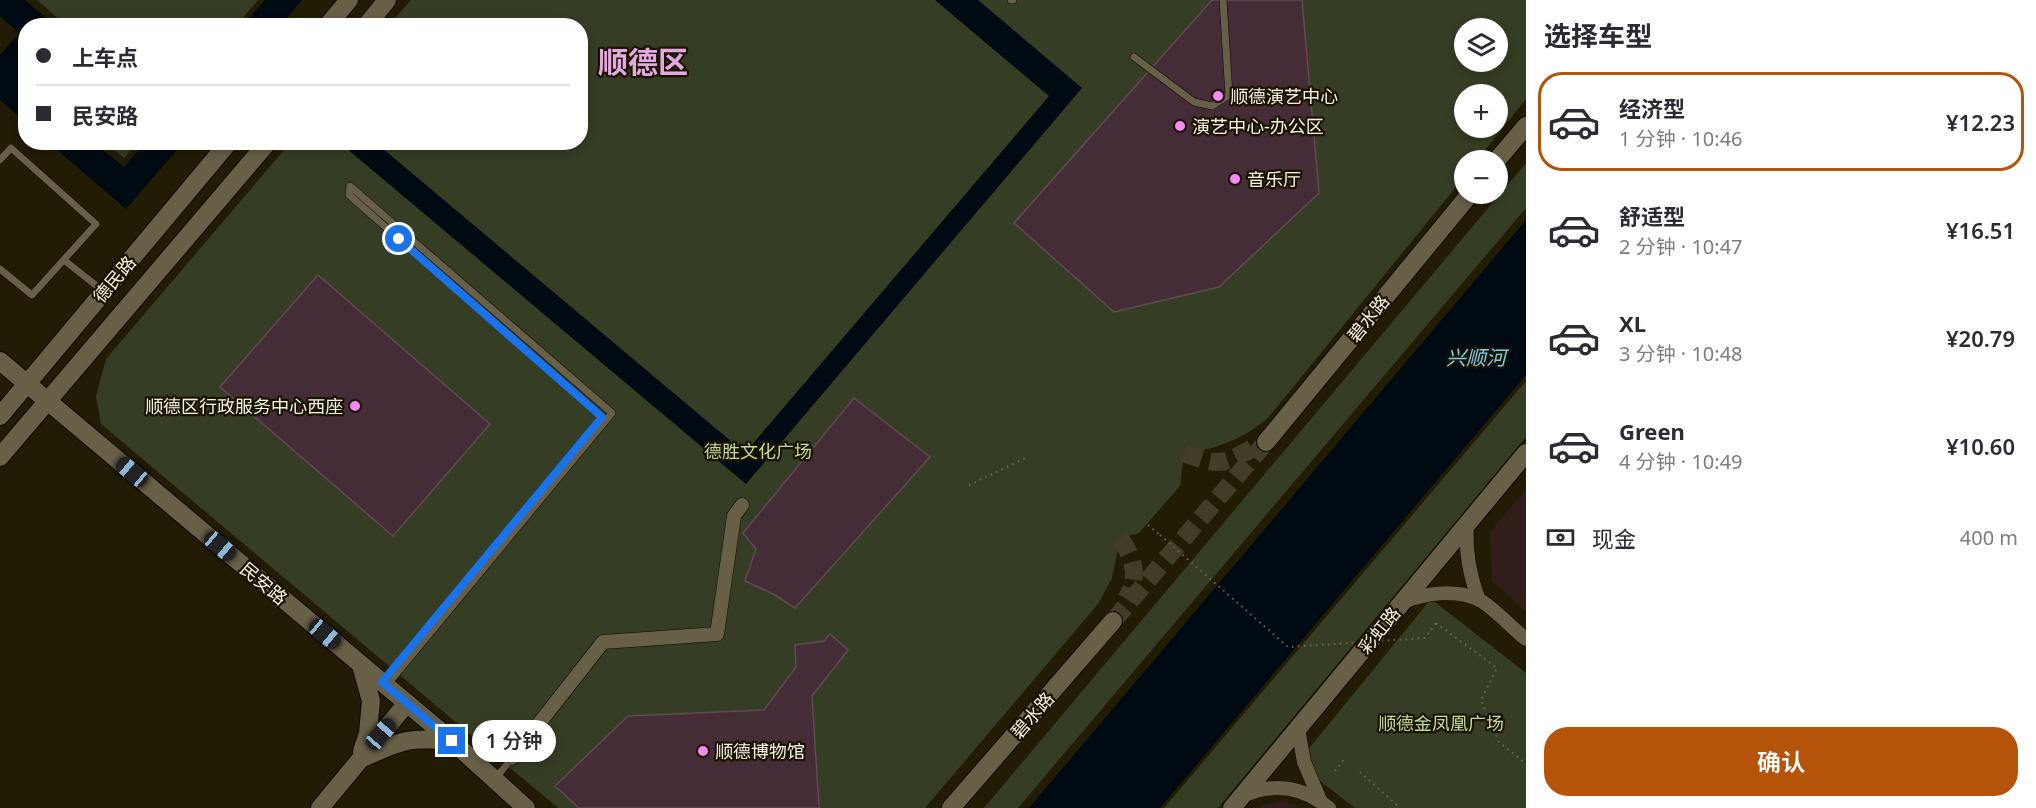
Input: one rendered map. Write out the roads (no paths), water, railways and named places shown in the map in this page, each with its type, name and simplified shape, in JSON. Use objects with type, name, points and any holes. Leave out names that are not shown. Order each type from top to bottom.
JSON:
[{"type":"main road","points":[[334,18],[349,0]]},
{"type":"main road","points":[[372,18],[387,0]]},
{"type":"main road","points":[[1506,150],[1526,126]]},
{"type":"main road","name":"德民路","points":[[0,416],[222,150]]},
{"type":"main road","points":[[0,456],[261,150]]},
{"type":"main road","name":"碧水路","points":[[1266,442],[1462,204]]},
{"type":"main road","name":"民安路","points":[[0,361],[452,741],[526,808]]},
{"type":"main road","name":"彩虹路","points":[[1236,802],[1299,729],[1526,453]]},
{"type":"main road","name":"碧水路","points":[[951,808],[1113,621]]},
{"type":"main road","points":[[360,664],[371,701],[368,733],[360,759]]},
{"type":"main road","points":[[320,808],[407,704]]},
{"type":"main road","points":[[360,759],[412,739],[452,741]]},
{"type":"street","points":[[512,758],[603,642],[717,634],[734,516],[742,505]]},
{"type":"street","points":[[1467,523],[1469,570],[1479,600]]},
{"type":"street","points":[[1402,602],[1440,593],[1464,595],[1479,600],[1526,639]]},
{"type":"street","points":[[1299,729],[1304,762],[1325,805]]},
{"type":"street","points":[[1236,802],[1263,789],[1285,787],[1298,790],[1325,805]]},
{"type":"lane","points":[[1134,57],[1194,102],[1212,106],[1229,95],[1223,0]]},
{"type":"lane","points":[[0,160],[10,148],[96,224],[32,295],[0,269]]},
{"type":"lane","points":[[350,186],[612,413],[384,684],[602,417],[349,195],[350,186]]},
{"type":"lane","points":[[64,260],[103,291]]},
{"type":"lane","points":[[495,779],[512,758]]},
{"type":"water","points":[[0,0],[25,0],[47,18],[18,18],[18,32],[0,16]]},
{"type":"water","points":[[265,0],[302,0],[287,18],[249,18]]},
{"type":"water","points":[[935,0],[978,0],[1082,88],[746,484],[348,150],[384,150],[745,453],[1049,96]]},
{"type":"water","points":[[18,34],[18,116],[0,100],[0,55]]},
{"type":"water","points":[[57,150],[103,150],[124,167],[139,150],[177,150],[126,209]]},
{"type":"water","name":"兴顺河","points":[[1526,220],[1526,375],[1160,808],[1029,808]]},
{"type":"tunnel","points":[[1113,621],[1266,442]]},
{"type":"tunnel","points":[[1184,453],[1207,461],[1223,462],[1259,445]]},
{"type":"tunnel","points":[[1120,538],[1129,553],[1134,568],[1133,583],[1126,599]]},
{"type":"place","name":"顺德演艺中心","points":[[1218,96]]},
{"type":"place","name":"演艺中心-办公区","points":[[1180,126]]},
{"type":"place","name":"音乐厅","points":[[1235,179]]},
{"type":"place","name":"顺德区行政服务中心西座","points":[[355,406]]},
{"type":"place","name":"顺德博物馆","points":[[703,751]]},
{"type":"district","name":"顺德区","points":[[643,61]]},
{"type":"park label","name":"德胜文化广场","points":[[758,451]]},
{"type":"park label","name":"顺德金凤凰广场","points":[[1441,723]]}]
